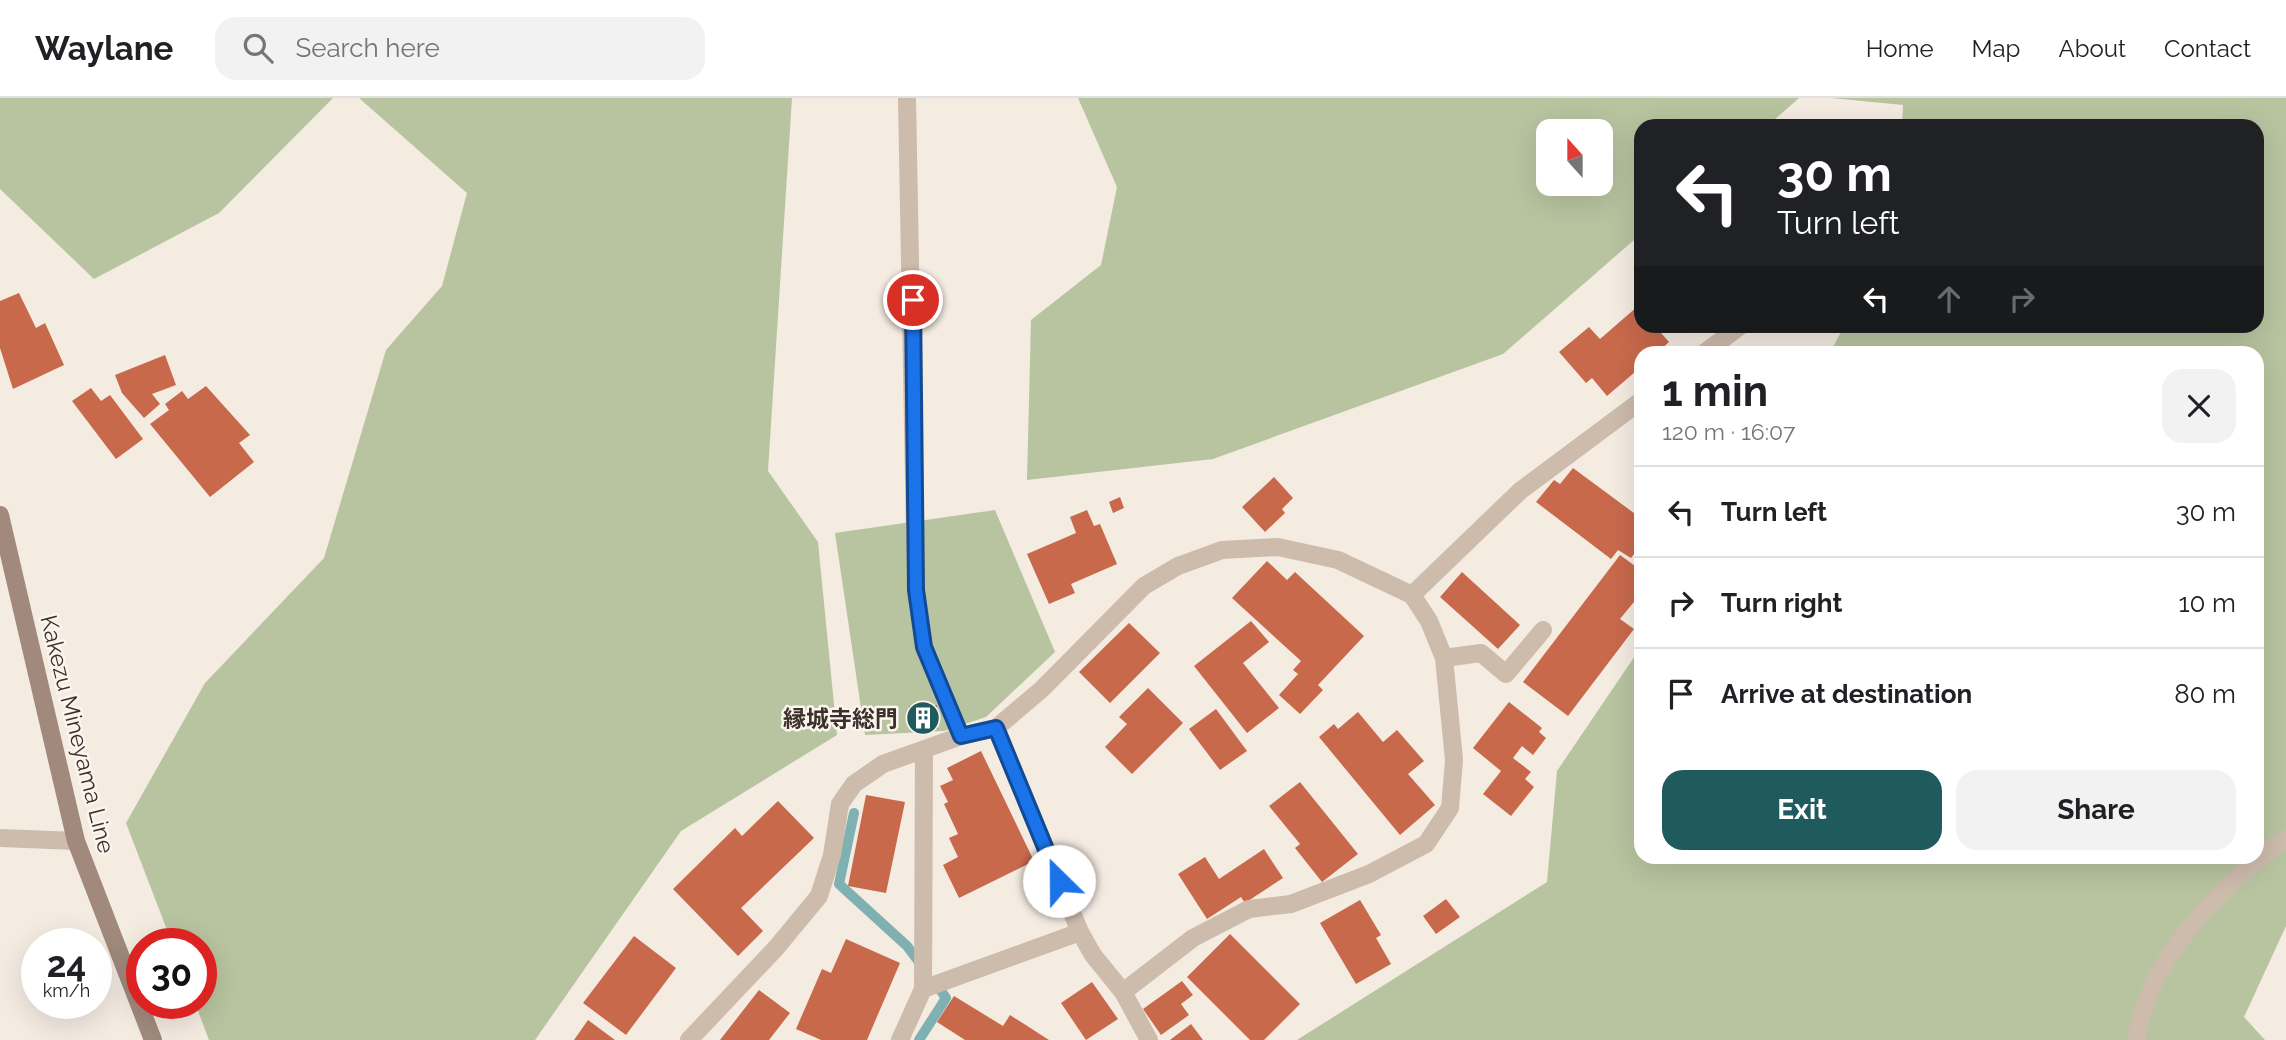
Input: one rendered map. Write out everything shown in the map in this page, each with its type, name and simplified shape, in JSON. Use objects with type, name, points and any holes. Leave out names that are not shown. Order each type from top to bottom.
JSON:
[{"type":"main road","name":"Kakezu Mineyama Line","points":[[0,515],[76,841],[153,1040]]},
{"type":"street","points":[[907,98],[916,590],[924,647],[961,736]]},
{"type":"street","points":[[1714,346],[1731,333]]},
{"type":"street","points":[[1412,595],[1520,491],[1634,406]]},
{"type":"street","points":[[689,1040],[776,948],[819,895],[832,855],[840,804],[853,784],[883,764],[961,736],[996,728],[1042,689],[1144,586],[1178,566],[1222,550],[1278,547],[1339,560],[1412,595],[1429,621],[1444,659],[1454,760],[1450,808],[1426,844],[1369,874],[1291,904],[1249,909],[1193,937],[1123,992]]},
{"type":"street","points":[[1444,659],[1481,653],[1506,674],[1543,629]]},
{"type":"street","points":[[996,728],[1080,932],[1093,955],[1123,992],[1149,1040]]},
{"type":"street","points":[[900,1040],[923,989],[924,750]]},
{"type":"street","points":[[0,838],[76,841]]},
{"type":"street","points":[[2264,853],[2286,838]]},
{"type":"street","points":[[2136,1040],[2140,1012],[2178,940],[2252,864]]},
{"type":"street","points":[[923,989],[1080,932]]},
{"type":"green space","points":[[0,98],[333,98],[219,213],[94,279],[0,189]]},
{"type":"green space","points":[[359,98],[792,98],[768,471],[818,542],[837,735],[681,831],[535,1040],[209,1040],[201,1019],[217,1019],[217,928],[166,928],[126,823],[205,683],[324,558],[386,350],[442,286],[467,193]]},
{"type":"green space","points":[[1078,98],[1799,98],[1775,119],[1634,119],[1634,240],[1503,354],[1213,459],[1027,480],[1031,320],[1101,265],[1117,187]]},
{"type":"green space","points":[[1831,98],[2286,98],[2286,926],[2244,1017],[2265,1040],[1297,1040],[1547,882],[1557,771],[1634,657],[1634,864],[2264,864],[2264,346],[1834,346],[1840,333],[2264,333],[2264,119],[1902,119],[1903,105]]},
{"type":"green space","points":[[995,510],[1055,652],[986,717],[944,731],[865,735],[835,533]]},
{"type":"building","points":[[19,293],[36,328],[45,323],[64,365],[13,389],[0,348],[0,301]]},
{"type":"building","points":[[1634,309],[1634,333],[1661,333],[1669,342],[1665,346],[1634,346],[1634,373],[1607,396],[1592,378],[1586,383],[1559,352],[1589,327],[1600,339]]},
{"type":"building","points":[[165,355],[176,385],[152,394],[160,404],[144,418],[122,393],[115,375]]},
{"type":"building","points":[[206,386],[250,435],[239,443],[254,462],[210,497],[150,424],[169,410],[165,404],[182,391],[188,399]]},
{"type":"building","points":[[91,388],[101,401],[110,395],[143,439],[116,459],[72,401]]},
{"type":"building","points":[[1573,468],[1634,513],[1634,554],[1631,558],[1618,550],[1611,559],[1536,502],[1554,480],[1560,484]]},
{"type":"building","points":[[1274,477],[1293,498],[1282,509],[1285,513],[1265,532],[1242,507]]},
{"type":"building","points":[[1120,497],[1124,508],[1113,513],[1109,502]]},
{"type":"building","points":[[1087,510],[1094,526],[1100,524],[1117,564],[1071,584],[1075,593],[1049,604],[1027,554],[1076,533],[1070,517]]},
{"type":"building","points":[[1620,555],[1634,565],[1634,602],[1620,619],[1634,629],[1568,716],[1523,682]]},
{"type":"building","points":[[1267,561],[1287,580],[1295,572],[1364,636],[1318,685],[1323,690],[1300,714],[1279,695],[1298,674],[1293,670],[1301,661],[1232,598]]},
{"type":"building","points":[[1462,572],[1520,625],[1498,649],[1440,597]]},
{"type":"building","points":[[1251,621],[1269,642],[1243,663],[1279,708],[1247,733],[1194,666]]},
{"type":"building","points":[[1129,623],[1160,653],[1110,703],[1079,672]]},
{"type":"building","points":[[1148,688],[1183,723],[1132,774],[1105,747],[1127,724],[1119,717]]},
{"type":"building","points":[[1509,702],[1542,728],[1539,732],[1546,738],[1533,755],[1522,746],[1513,758],[1531,772],[1525,779],[1534,787],[1511,816],[1483,794],[1501,771],[1473,748]]},
{"type":"building","name":"縁城寺総門","points":[[937,705],[938,729],[910,730],[909,706]]},
{"type":"building","points":[[1216,709],[1247,751],[1220,770],[1189,729]]},
{"type":"building","points":[[1358,712],[1383,742],[1397,730],[1424,761],[1408,774],[1435,805],[1400,835],[1319,737],[1334,724],[1338,729]]},
{"type":"building","points":[[981,751],[1034,861],[959,898],[943,865],[958,857],[949,838],[958,834],[944,804],[948,802],[940,786],[953,780],[947,768]]},
{"type":"building","points":[[1300,782],[1358,854],[1322,882],[1295,848],[1300,844],[1269,806]]},
{"type":"building","points":[[866,795],[905,802],[886,893],[848,886]]},
{"type":"building","points":[[778,801],[814,838],[741,908],[763,931],[738,956],[673,889],[735,828],[742,836]]},
{"type":"building","points":[[1264,849],[1283,878],[1245,903],[1241,897],[1207,919],[1178,874],[1205,857],[1219,879]]},
{"type":"building","points":[[1446,899],[1460,917],[1436,934],[1423,916]]},
{"type":"building","points":[[1360,900],[1381,935],[1376,938],[1391,964],[1356,984],[1320,923]]},
{"type":"building","points":[[1230,934],[1300,1004],[1264,1040],[1250,1040],[1187,977]]},
{"type":"building","points":[[634,936],[676,968],[626,1035],[583,1003]]},
{"type":"building","points":[[846,939],[900,963],[867,1040],[821,1040],[796,1029],[822,969],[831,973]]},
{"type":"building","points":[[1182,981],[1193,995],[1181,1004],[1189,1015],[1161,1035],[1143,1009]]},
{"type":"building","points":[[1092,982],[1118,1019],[1086,1040],[1061,1003]]},
{"type":"building","points":[[759,990],[790,1013],[769,1040],[720,1040]]},
{"type":"building","points":[[954,996],[1003,1026],[1010,1015],[1049,1040],[965,1040],[937,1022]]},
{"type":"building","points":[[588,1020],[615,1040],[574,1040]]},
{"type":"building","points":[[1191,1024],[1203,1040],[1170,1040]]},
{"type":"waterway","points":[[854,813],[839,884],[907,946],[922,966]]},
{"type":"waterway","points":[[919,1040],[946,998],[934,981]]},
{"type":"place","name":"縁城寺総門","points":[[923,718]]},
{"type":"route","points":[[913,300],[916,590],[924,647],[961,736],[996,728],[1059,881]]}]
